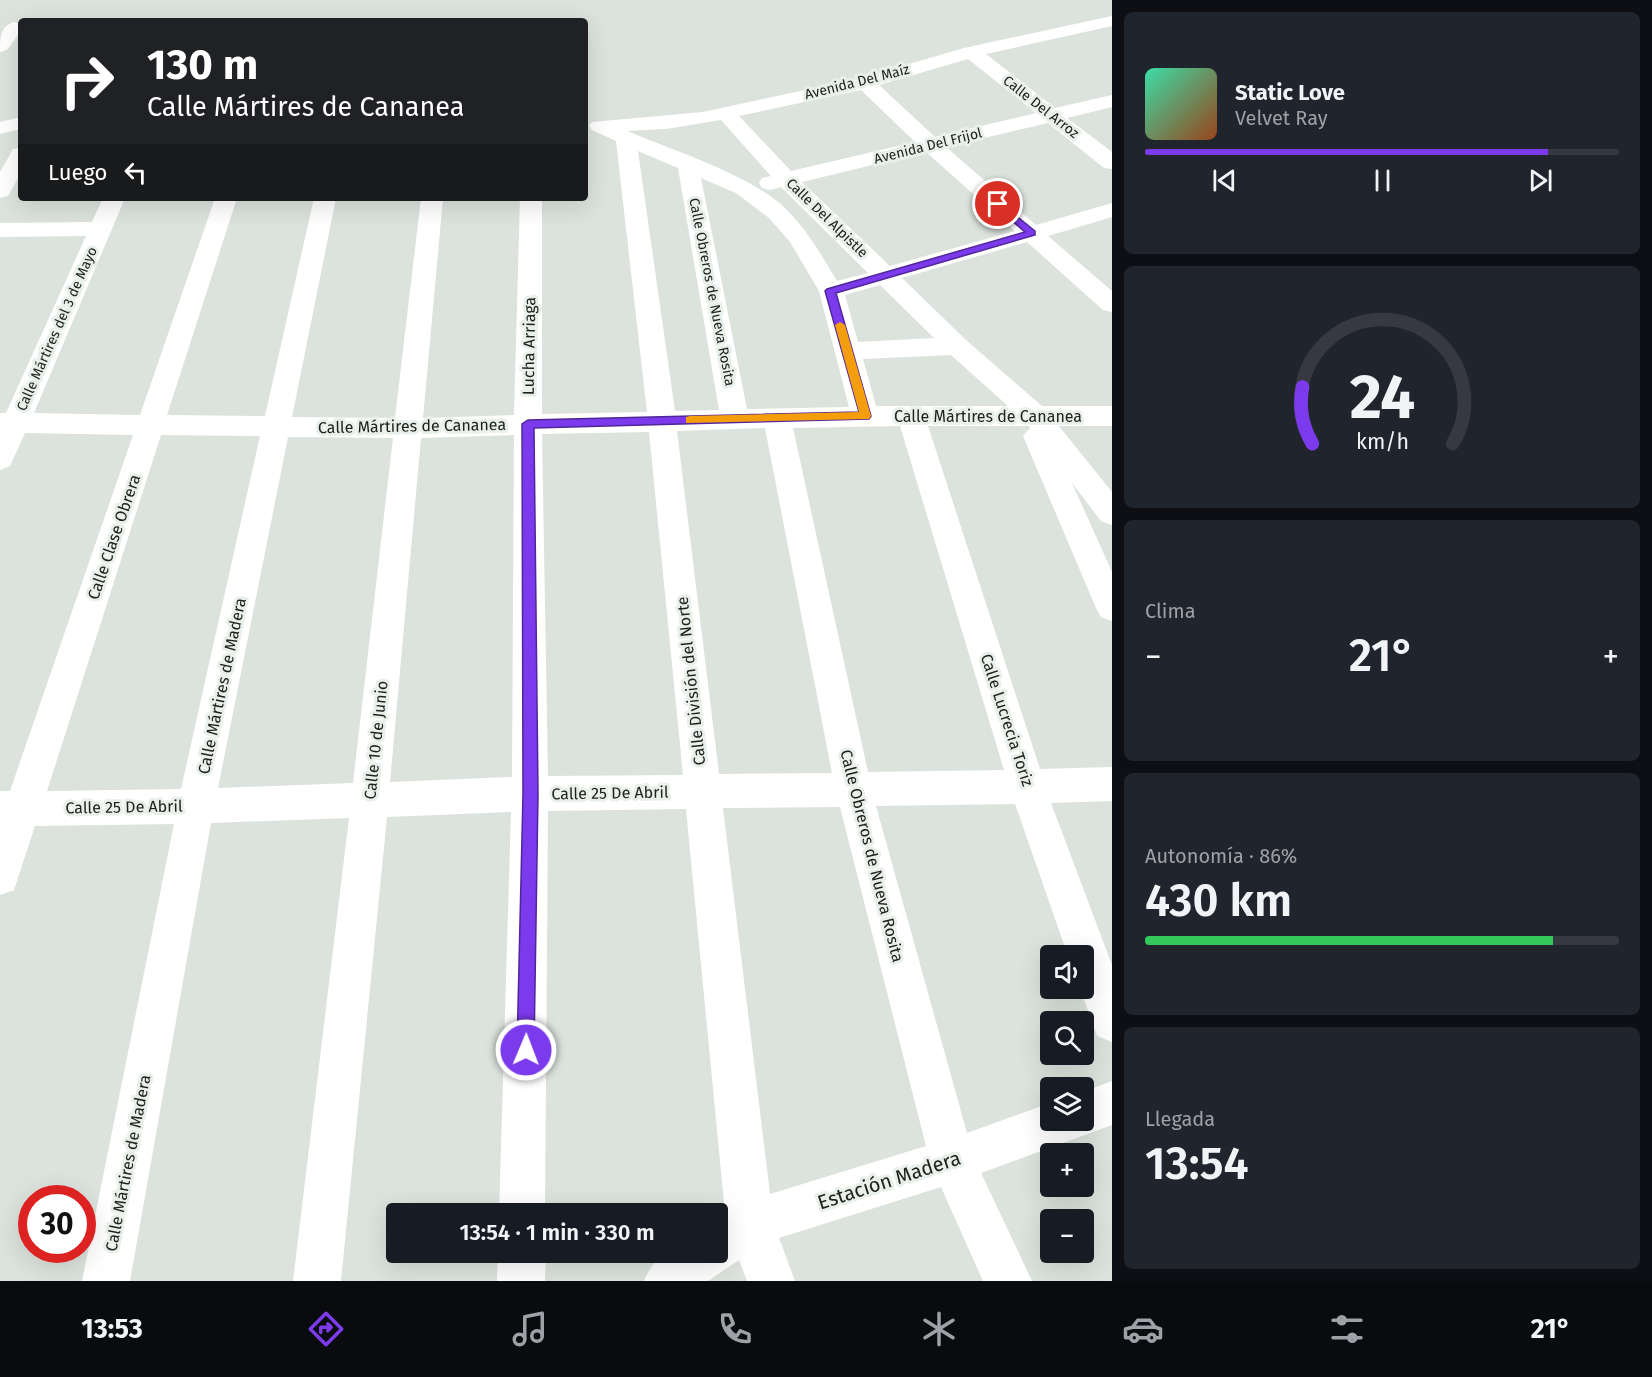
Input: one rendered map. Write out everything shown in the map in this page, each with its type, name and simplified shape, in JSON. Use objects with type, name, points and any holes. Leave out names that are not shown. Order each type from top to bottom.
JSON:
[{"type":"street","name":"Avenida Del Maíz","points":[[603,129],[666,123],[725,113],[865,82],[970,52],[1112,21]]},
{"type":"street","points":[[1084,26],[1103,38]]},
{"type":"street","points":[[0,46],[14,28]]},
{"type":"street","name":"Calle Del Arroz","points":[[970,52],[1112,163]]},
{"type":"street","points":[[865,82],[932,145],[1112,304]]},
{"type":"street","name":"Avenida Del Frijol","points":[[744,188],[787,180],[1112,101]]},
{"type":"street","name":"Calle Del Alpistle","points":[[725,113],[787,180],[1033,417]]},
{"type":"street","points":[[0,128],[18,124]]},
{"type":"street","points":[[603,129],[744,188],[777,213],[800,239],[831,291],[865,416]]},
{"type":"street","name":"Calle División del Norte","points":[[603,129],[662,420],[703,792],[733,1235],[771,1281]]},
{"type":"street","points":[[0,191],[18,159]]},
{"type":"street","name":"Calle Obreros de Nueva Rosita","points":[[688,165],[735,420]]},
{"type":"street","name":"Calle Mártires del 3 de Mayo","points":[[0,459],[8,423],[113,201]]},
{"type":"street","name":"Calle Clase Obrera","points":[[0,876],[11,808],[151,427],[225,201]]},
{"type":"street","name":"Calle Mártires de Madera","points":[[106,1281],[196,806],[325,201]]},
{"type":"street","name":"Calle 10 de Junio","points":[[317,1281],[370,799],[432,201]]},
{"type":"street","name":"Lucha Arriaga","points":[[522,1203],[530,794],[528,424],[531,201]]},
{"type":"street","points":[[831,291],[1112,210]]},
{"type":"street","points":[[0,230],[101,229]]},
{"type":"street","points":[[847,351],[957,346]]},
{"type":"street","name":"Calle Mártires de Cananea","points":[[8,423],[151,427],[407,428],[865,416],[1112,416]]},
{"type":"street","name":"Calle Lucrecia Toriz","points":[[910,416],[1027,787],[1112,1022]]},
{"type":"street","points":[[1033,417],[1112,513]]},
{"type":"street","points":[[1033,417],[1112,608]]},
{"type":"street","name":"Calle Obreros de Nueva Rosita","points":[[777,418],[853,788],[952,1161],[1008,1281]]},
{"type":"street","name":"Calle 25 De Abril","points":[[11,808],[196,806],[530,794],[1112,784]]},
{"type":"street","points":[[1094,1110],[1112,1103]]},
{"type":"street","name":"Estación Madera","points":[[733,1235],[1040,1129]]},
{"type":"street","points":[[521,1281],[522,1263]]},
{"type":"street","points":[[668,1281],[693,1263]]},
{"type":"slow traffic","points":[[690,420],[865,416],[840,325]]},
{"type":"route","points":[[526,1050],[530,794],[528,424],[865,416],[831,291],[1032,233],[998,204]]}]
